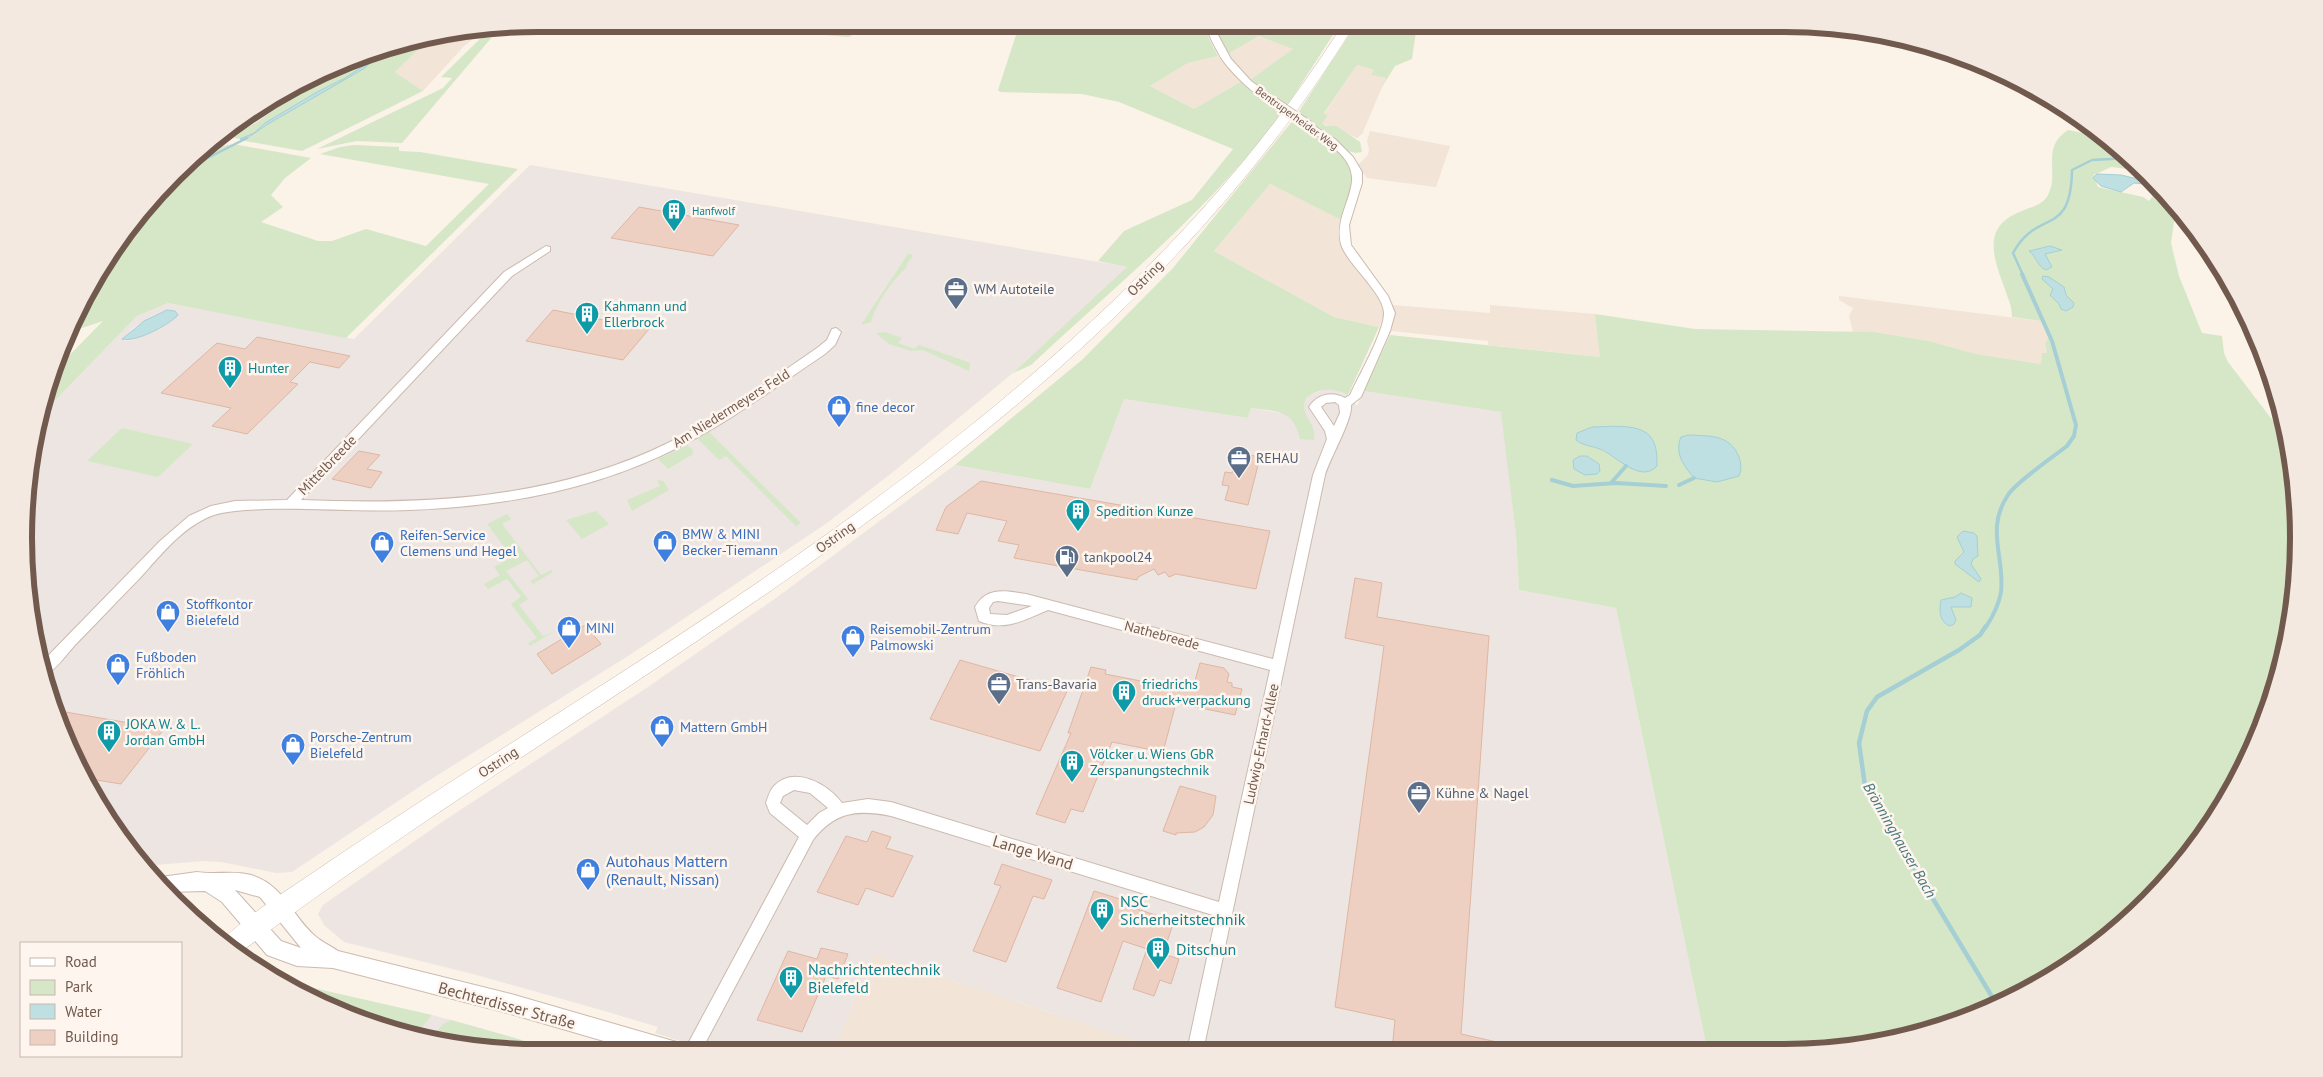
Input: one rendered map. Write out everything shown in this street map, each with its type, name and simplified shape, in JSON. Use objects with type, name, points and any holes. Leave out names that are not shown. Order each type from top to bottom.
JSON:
[{"type":"main road","name":"Ostring","points":[[234,943],[281,908],[429,806],[735,607],[856,522],[990,417],[1105,317],[1198,224],[1282,126],[1308,90],[1344,32]]},
{"type":"street","name":"Bentruperheider Weg","points":[[1212,32],[1227,60],[1248,83],[1332,141],[1350,159],[1357,172],[1357,184],[1344,226],[1346,245],[1384,298],[1390,313],[1385,331],[1354,397],[1344,404]]},
{"type":"street","name":"Mittelbreede","points":[[49,665],[164,544],[194,519],[211,511],[235,506],[290,504],[508,274],[546,249]]},
{"type":"street","name":"Am Niedermeyers Feld","points":[[290,504],[395,507],[467,504],[528,495],[589,479],[632,463],[689,437],[821,351],[831,342],[836,332]]},
{"type":"street","points":[[1333,439],[1331,430],[1316,410],[1316,404],[1327,398],[1333,398],[1344,404]]},
{"type":"street","name":"Ludwig-Erhard-Allee","points":[[1197,1044],[1319,475],[1346,411],[1344,404]]},
{"type":"street","name":"Nathebreede","points":[[1046,605],[1278,666]]},
{"type":"street","points":[[808,835],[775,808],[775,796],[779,789],[789,783],[808,785],[824,792],[833,800],[839,810]]},
{"type":"street","name":"Lange Wand","points":[[696,1044],[808,835],[821,820],[839,810],[865,805],[891,809],[1225,912]]},
{"type":"street","name":"Bechterdisser Straße","points":[[169,883],[238,881],[252,884],[267,891],[308,942],[334,959]]},
{"type":"street","name":"Bechterdisser Straße","points":[[210,883],[229,896],[267,942],[283,954],[311,959],[334,959],[511,1004],[649,1044]]},
{"type":"shaded area","points":[[1259,36],[1294,49],[1250,80],[1228,54]]},
{"type":"shaded area","points":[[476,37],[464,46],[423,91],[395,72],[421,47]]},
{"type":"shaded area","points":[[1218,56],[1242,81],[1194,109],[1150,86],[1188,63]]},
{"type":"shaded area","points":[[1357,65],[1374,70],[1372,75],[1386,78],[1362,134],[1357,138],[1321,123],[1324,114]]},
{"type":"shaded area","points":[[1370,131],[1450,146],[1436,187],[1367,178],[1358,165],[1368,155],[1367,141]]},
{"type":"shaded area","points":[[530,165],[1128,267],[1013,373],[893,472],[827,523],[628,656],[425,783],[292,872],[276,873],[221,862],[204,861],[152,865],[118,820],[100,792],[85,762],[59,701],[42,637],[37,605],[32,538],[37,472],[42,440],[51,405],[137,316],[168,303],[354,339]],"holes":[[[167,310],[176,317],[133,340],[124,341],[124,337],[134,327],[152,316]]]},
{"type":"shaded area","points":[[1270,184],[1341,220],[1338,231],[1340,245],[1380,299],[1384,313],[1379,327],[1334,317],[1214,251]]},
{"type":"shaded area","points":[[1839,296],[2041,321],[2048,338],[2045,344],[2047,354],[2041,364],[1976,354],[1929,341],[1874,332],[1853,332],[1849,316],[1853,308],[1839,300]]},
{"type":"shaded area","points":[[1392,305],[1490,313],[1490,305],[1595,314],[1601,357],[1488,345],[1488,341],[1391,331],[1394,314]]},
{"type":"shaded area","points":[[1325,389],[1337,390],[1348,395],[1357,406],[1364,391],[1502,412],[1516,535],[1519,590],[1616,608],[1706,1044],[1145,1044],[873,954],[836,1044],[690,1044],[655,1033],[658,1027],[601,1010],[473,974],[344,942],[324,925],[318,914],[323,905],[445,820],[648,687],[776,598],[955,465],[1090,489],[1124,399],[1248,418],[1251,408],[1287,414],[1297,424],[1315,435],[1304,411],[1304,402],[1310,395]]},
{"type":"shaded area","points":[[873,954],[1145,1044],[836,1044]]},
{"type":"shaded area","points":[[432,1015],[536,1044],[472,1040],[420,1030]]},
{"type":"green space","points":[[786,32],[854,32],[848,37]]},
{"type":"green space","points":[[1017,32],[1206,32],[1218,56],[1188,63],[1150,86],[1194,109],[1242,81],[1283,111],[1256,146],[1195,213],[1031,365],[1013,373],[1127,267],[1098,261],[1124,231],[1192,200],[1233,149],[1119,102],[1082,94],[1000,92],[998,90]]},
{"type":"green space","points":[[1216,32],[1335,32],[1287,106],[1250,80],[1293,49],[1259,36],[1228,54]]},
{"type":"green space","points":[[1351,32],[1416,32],[1412,59],[1395,66],[1382,87],[1386,78],[1371,75],[1374,70],[1357,65],[1324,113],[1327,116],[1322,123],[1326,126],[1336,126],[1360,142],[1362,152],[1347,151],[1298,113]]},
{"type":"green space","points":[[483,36],[492,37],[402,143],[357,141],[317,149],[443,88],[452,78],[441,77]]},
{"type":"green space","points":[[421,47],[395,72],[423,91],[302,151],[245,141],[268,124],[365,68],[376,59]]},
{"type":"green space","points":[[369,62],[345,78],[317,92],[265,123],[254,133],[240,139],[231,137],[257,122],[291,97]]},
{"type":"green space","points":[[1294,119],[1332,144],[1347,161],[1352,171],[1353,182],[1350,196],[1341,220],[1270,184],[1214,251],[1334,317],[1379,327],[1348,395],[1326,390],[1316,392],[1306,399],[1304,409],[1313,429],[1314,440],[1300,439],[1297,429],[1289,417],[1277,412],[1251,408],[1248,418],[1124,399],[1090,489],[955,465],[1083,359],[1173,268]]},
{"type":"green space","points":[[2068,130],[2089,134],[2130,169],[2111,167],[2094,175],[2098,187],[2143,197],[2149,201],[2154,194],[2175,217],[2171,243],[2179,276],[2202,333],[2222,336],[2224,353],[2228,362],[2278,427],[2286,472],[2289,505],[2289,572],[2281,637],[2264,701],[2252,732],[2223,792],[2186,847],[2165,872],[2118,919],[2093,940],[2038,977],[1978,1006],[1947,1018],[1883,1035],[1818,1043],[1706,1044],[1616,608],[1519,590],[1516,535],[1501,412],[1364,391],[1390,335],[1600,357],[1595,314],[1695,329],[1874,332],[1929,341],[1976,354],[2041,364],[2042,353],[2047,353],[2045,344],[2048,338],[2041,321],[2012,317],[2011,307],[1997,265],[1994,240],[1998,228],[2007,219],[2040,203],[2048,195],[2051,187],[2055,145]],"holes":[[[1627,428],[1643,431],[1647,472],[1626,465],[1608,453],[1594,447]]]},
{"type":"green space","points":[[233,144],[311,158],[285,178],[271,195],[283,207],[261,222],[318,241],[332,241],[366,229],[426,246],[489,184],[320,154],[340,147],[354,145],[399,147],[399,151],[420,152],[518,169],[346,338],[168,303],[137,316],[51,405],[65,359],[103,321],[78,329],[100,285],[118,257],[158,205],[218,147]]},
{"type":"green space","points":[[908,254],[912,254],[912,258],[907,263],[907,267],[885,293],[876,308],[871,322],[861,325]]},
{"type":"green space","points":[[885,332],[902,338],[898,343],[914,349],[919,345],[970,363],[969,371],[923,350],[912,351],[889,344],[876,333]]},
{"type":"green space","points":[[122,428],[193,444],[158,477],[87,461]]},
{"type":"green space","points":[[709,432],[801,523],[796,526],[726,456],[719,460],[697,438]]},
{"type":"green space","points":[[687,445],[692,449],[693,454],[668,469],[658,459]]},
{"type":"green space","points":[[657,481],[663,481],[669,490],[632,511],[627,500],[660,486]]},
{"type":"green space","points":[[596,511],[609,524],[582,539],[566,520]]},
{"type":"green space","points":[[507,514],[511,519],[502,524],[541,575],[551,570],[553,572],[533,584],[530,581],[539,576],[527,560],[506,571],[528,599],[519,605],[543,636],[553,632],[530,646],[528,643],[537,638],[511,604],[521,597],[507,579],[488,589],[484,584],[500,575],[494,567],[512,557],[487,524]]},
{"type":"green space","points":[[302,985],[432,1015],[420,1030],[376,1018]]},
{"type":"green space","points":[[451,1020],[535,1044],[472,1040],[435,1034],[443,1024]]},
{"type":"water","points":[[372,61],[365,68],[268,124],[245,140],[240,139],[254,133],[265,123]]},
{"type":"water","points":[[2097,174],[2121,175],[2141,180],[2144,183],[2134,183],[2121,192],[2101,186],[2093,178]]},
{"type":"water","points":[[2050,246],[2062,250],[2045,254],[2052,267],[2046,270],[2040,266],[2029,251]]},
{"type":"water","points":[[2043,276],[2049,277],[2064,287],[2066,295],[2074,303],[2073,307],[2066,311],[2061,309],[2059,304],[2050,295],[2053,289],[2042,279]]},
{"type":"water","points":[[167,310],[175,311],[178,315],[167,324],[143,336],[128,340],[122,339],[144,321]]},
{"type":"water","points":[[1616,426],[1641,430],[1652,439],[1655,445],[1657,466],[1651,471],[1636,470],[1602,450],[1582,444],[1576,440],[1577,433],[1592,427]]},
{"type":"water","points":[[1688,435],[1711,436],[1730,444],[1739,457],[1741,471],[1739,476],[1717,482],[1694,478],[1679,454],[1681,437]]},
{"type":"water","points":[[1580,456],[1587,456],[1599,464],[1600,471],[1597,474],[1585,475],[1574,469],[1573,460]]},
{"type":"water","points":[[1963,531],[1974,533],[1977,536],[1978,556],[1973,559],[1971,564],[1981,579],[1979,582],[1955,564],[1955,561],[1964,552],[1957,537]]},
{"type":"water","points":[[1961,593],[1972,598],[1971,607],[1951,607],[1956,620],[1950,626],[1942,619],[1940,612],[1941,600],[1955,597]]},
{"type":"building","name":"Hanfwolf","points":[[639,207],[739,225],[713,256],[611,238]]},
{"type":"building","name":"Kahmann und Ellerbrock","points":[[553,310],[649,329],[623,360],[526,341]]},
{"type":"building","name":"Hunter","points":[[257,337],[350,356],[339,368],[310,362],[290,382],[298,384],[247,434],[212,426],[231,408],[161,393],[217,343],[245,349]]},
{"type":"building","points":[[359,451],[380,455],[367,469],[382,472],[371,488],[332,479]]},
{"type":"building","name":"REHAU","points":[[1238,453],[1260,457],[1248,505],[1225,500],[1229,486],[1222,485],[1225,472],[1232,473]]},
{"type":"building","name":"Spedition Kunze","points":[[981,481],[1270,531],[1256,589],[1176,574],[1169,577],[1165,572],[1158,575],[1154,569],[1138,577],[1137,580],[1014,558],[1019,545],[998,541],[1007,521],[967,513],[958,534],[936,530],[946,507]]},
{"type":"building","name":"Kühne & Nagel","points":[[1355,578],[1382,583],[1377,617],[1489,636],[1461,1034],[1506,1044],[1393,1044],[1395,1020],[1335,1007],[1384,646],[1345,638]]},
{"type":"building","name":"MINI","points":[[585,625],[601,644],[552,674],[537,654]]},
{"type":"building","name":"Trans-Bavaria","points":[[960,660],[1067,691],[1040,751],[930,719]]},
{"type":"building","points":[[1200,663],[1224,668],[1229,674],[1227,682],[1232,683],[1232,687],[1242,689],[1235,715],[1176,703],[1163,752],[1112,742],[1083,812],[1071,809],[1065,823],[1036,814],[1071,733],[1068,733],[1091,667],[1106,670],[1105,674],[1192,691]]},
{"type":"building","name":"JOKA W. & L. Jordan GmbH","points":[[63,712],[164,729],[121,784],[94,780]]},
{"type":"building","points":[[1180,786],[1216,796],[1213,815],[1204,827],[1195,832],[1176,833],[1176,835],[1163,831]]},
{"type":"building","points":[[872,831],[891,837],[886,848],[913,856],[893,897],[866,888],[858,905],[817,892],[846,836],[867,842]]},
{"type":"building","points":[[1002,864],[1052,880],[1044,899],[1033,896],[1006,962],[973,951],[1001,886],[994,884]]},
{"type":"building","name":"NSC Sicherheitstechnik","points":[[1094,891],[1136,904],[1134,908],[1174,921],[1163,954],[1179,959],[1171,984],[1160,980],[1154,996],[1133,989],[1147,949],[1123,941],[1101,1002],[1057,988]]},
{"type":"building","name":"Nachrichtentechnik Bielefeld","points":[[821,948],[848,954],[838,979],[826,976],[802,1032],[757,1020],[788,951],[817,959]]},
{"type":"waterway","points":[[202,161],[247,138]]},
{"type":"waterway","name":"Brönninghauser Bach","points":[[2023,275],[2013,253],[2023,239],[2033,230],[2052,220],[2066,206],[2072,170],[2092,160],[2119,159]]},
{"type":"waterway","name":"Brönninghauser Bach","points":[[1986,627],[1999,601],[2001,592],[2002,579],[1997,543],[1998,520],[2001,507],[2008,495],[2019,483],[2067,446],[2074,436],[2076,425],[2052,341],[2022,274]]},
{"type":"waterway","points":[[1611,483],[1626,466]]},
{"type":"waterway","points":[[1679,485],[1694,478]]},
{"type":"waterway","points":[[1552,480],[1573,486],[1616,483],[1666,486]]},
{"type":"waterway","name":"Brönninghauser Bach","points":[[1986,626],[1980,635],[1959,650],[1877,697],[1867,711],[1859,743],[1865,786],[1993,999]]},
{"type":"place","name":"Hanfwolf","points":[[674,232]]},
{"type":"place","name":"WM Autoteile","points":[[956,310]]},
{"type":"place","name":"Kahmann und Ellerbrock","points":[[587,335]]},
{"type":"place","name":"Hunter","points":[[230,389]]},
{"type":"place","name":"fine decor","points":[[839,428]]},
{"type":"place","name":"REHAU","points":[[1239,479]]},
{"type":"place","name":"Spedition Kunze","points":[[1078,532]]},
{"type":"place","name":"BMW & MINI Becker-Tiemann","points":[[665,563]]},
{"type":"place","name":"Reifen-Service Clemens und Hegel","points":[[382,564]]},
{"type":"place","name":"tankpool24","points":[[1067,578]]},
{"type":"place","name":"Stoffkontor Bielefeld","points":[[168,633]]},
{"type":"place","name":"MINI","points":[[569,649]]},
{"type":"place","name":"Reisemobil-Zentrum Palmowski","points":[[853,658]]},
{"type":"place","name":"Fußboden Fröhlich","points":[[118,686]]},
{"type":"place","name":"Trans-Bavaria","points":[[999,705]]},
{"type":"place","name":"friedrichs druck+verpackung","points":[[1124,713]]},
{"type":"place","name":"Mattern GmbH","points":[[662,748]]},
{"type":"place","name":"JOKA W. & L. Jordan GmbH","points":[[109,753]]},
{"type":"place","name":"Porsche-Zentrum Bielefeld","points":[[293,766]]},
{"type":"place","name":"Völcker u. Wiens GbR Zerspanungstechnik","points":[[1072,783]]},
{"type":"place","name":"Kühne & Nagel","points":[[1419,814]]},
{"type":"place","name":"Autohaus Mattern (Renault, Nissan)","points":[[588,891]]},
{"type":"place","name":"NSC Sicherheitstechnik","points":[[1102,931]]},
{"type":"place","name":"Ditschun","points":[[1158,970]]},
{"type":"place","name":"Nachrichtentechnik Bielefeld","points":[[791,999]]}]
